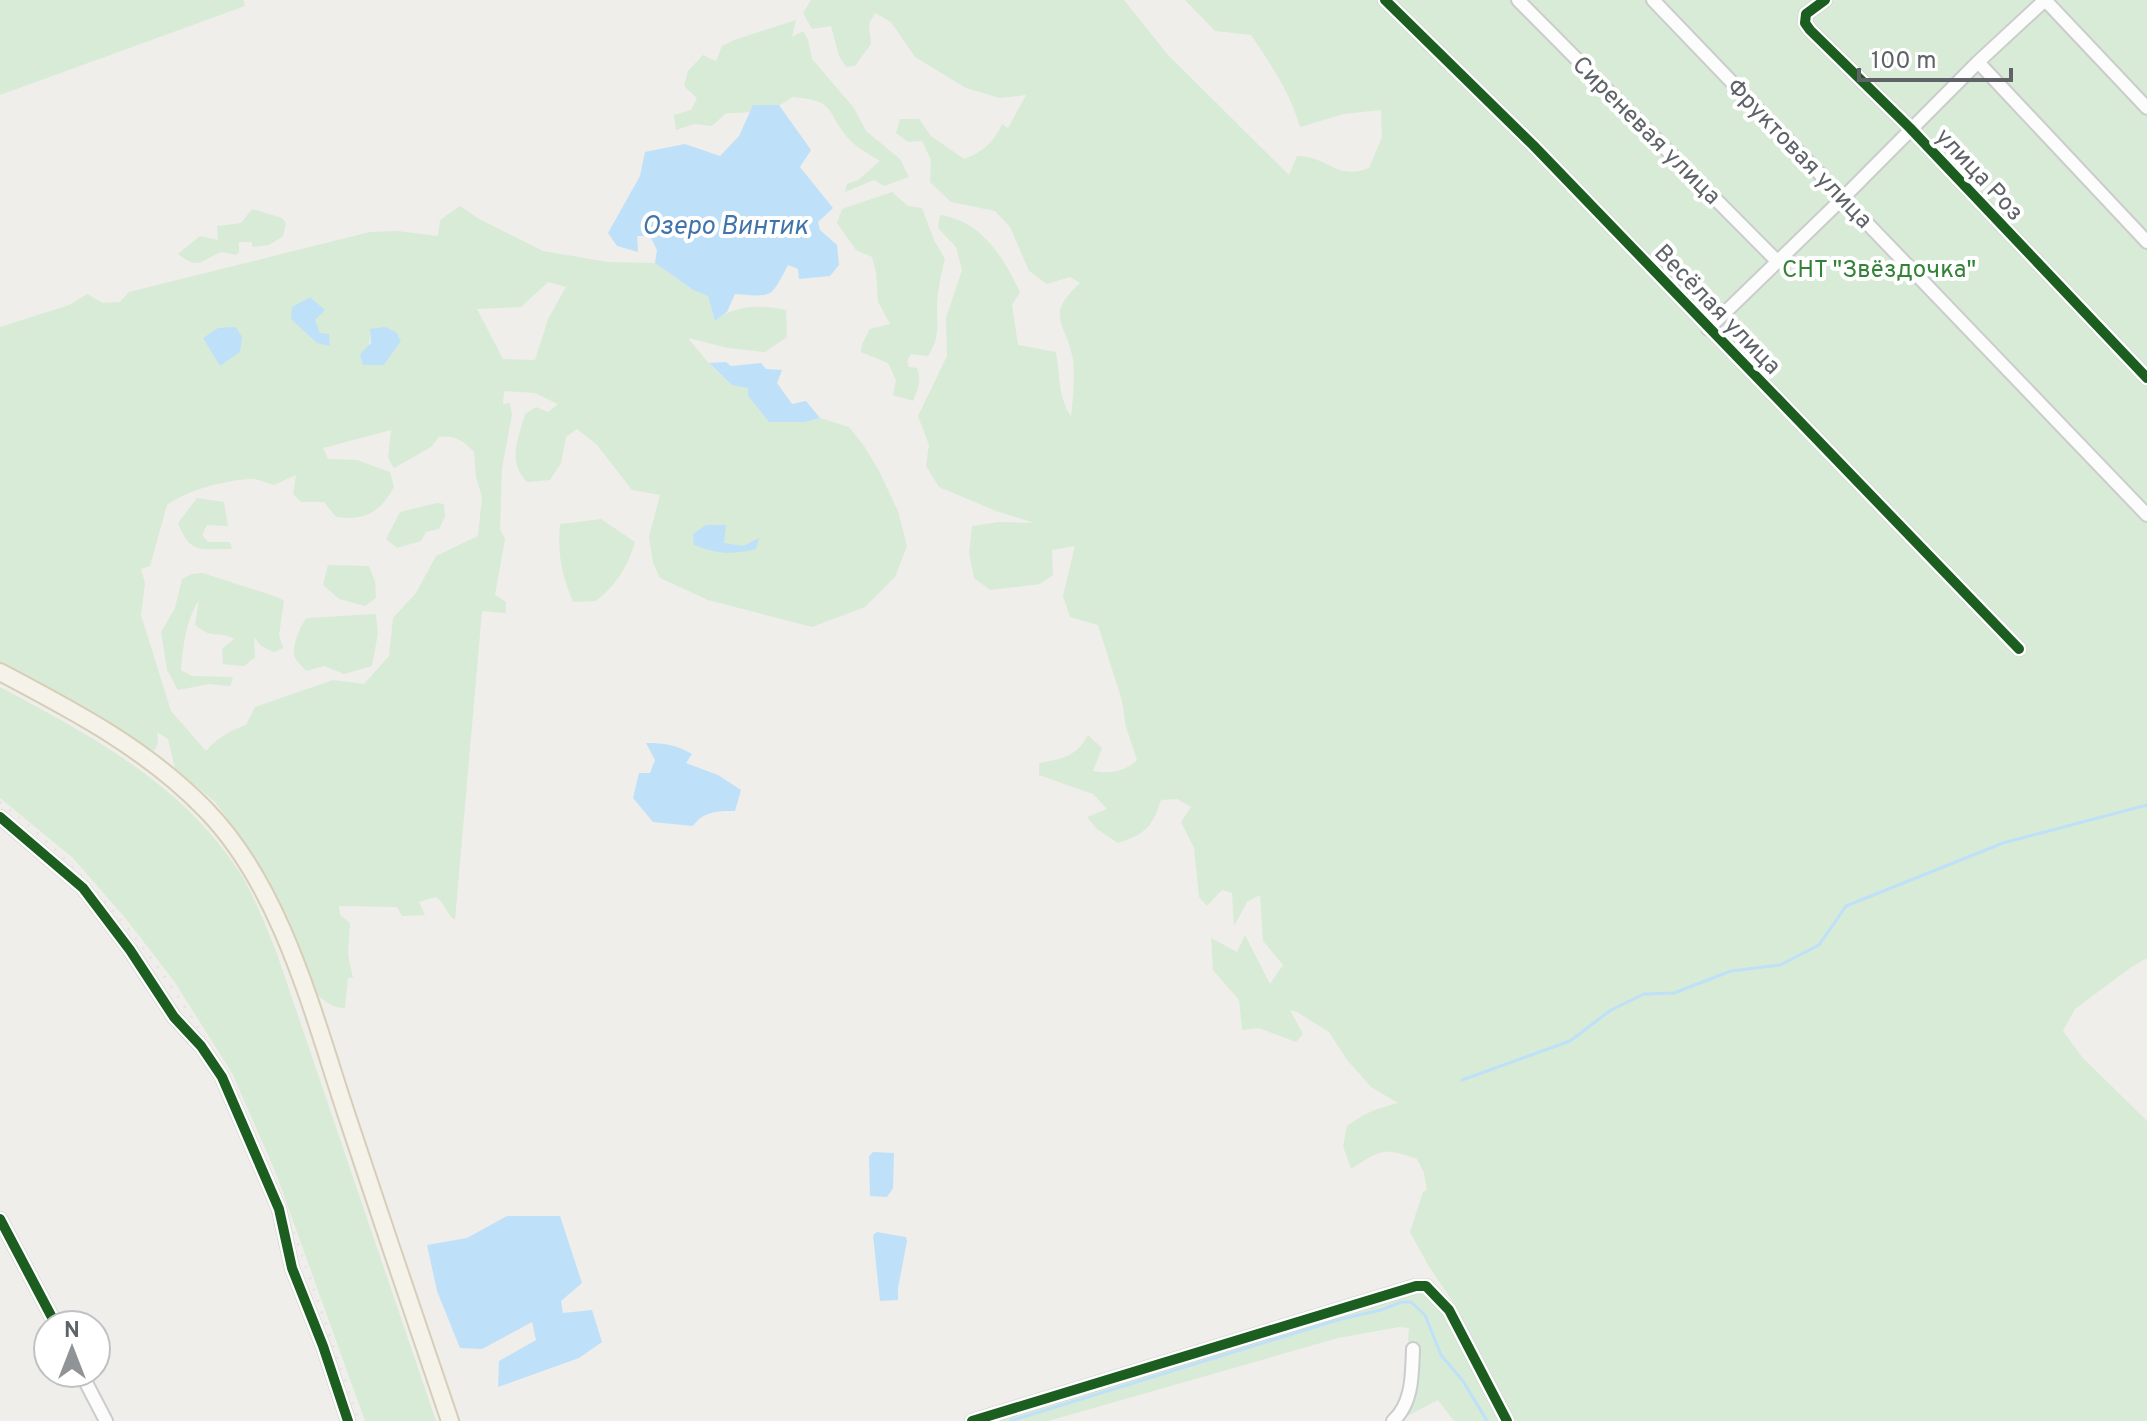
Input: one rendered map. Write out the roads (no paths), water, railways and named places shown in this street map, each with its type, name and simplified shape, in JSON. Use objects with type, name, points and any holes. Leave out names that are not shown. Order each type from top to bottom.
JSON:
[{"type":"main road","points":[[0,672],[110,733],[164,769],[220,826],[256,875],[273,908],[313,1014],[450,1421]]},
{"type":"street","name":"Весёлая улица","points":[[1385,0],[1533,145],[2019,649]]},
{"type":"street","name":"Сиреневая улица","points":[[1518,0],[1777,261]]},
{"type":"street","name":"Фруктовая улица","points":[[1653,0],[2147,515]]},
{"type":"street","name":"улица Роз","points":[[1825,0],[1806,14],[1805,23],[1910,128],[2147,378]]},
{"type":"street","points":[[1708,329],[1910,128],[2045,0],[2147,108]]},
{"type":"street","points":[[1978,62],[2147,242]]},
{"type":"street","points":[[0,817],[83,888],[130,950],[174,1017],[201,1046],[222,1077],[279,1209],[292,1268],[348,1421]]},
{"type":"street","points":[[0,1219],[48,1309]]},
{"type":"street","points":[[972,1421],[1416,1286],[1426,1286],[1449,1310],[1507,1421]]},
{"type":"street","points":[[1393,1421],[1406,1406],[1412,1377],[1413,1349]]},
{"type":"street","points":[[89,1389],[106,1421]]},
{"type":"water","name":"Озеро Винтик","points":[[753,105],[779,105],[811,150],[800,167],[833,208],[818,222],[820,230],[837,245],[839,265],[830,276],[799,279],[798,269],[788,265],[773,290],[757,296],[735,294],[727,312],[715,321],[708,296],[693,290],[655,263],[657,250],[650,236],[637,236],[638,252],[617,246],[608,233],[640,176],[645,152],[685,144],[720,156],[739,136]]},
{"type":"water","points":[[310,297],[325,310],[315,320],[320,333],[329,334],[330,346],[317,343],[291,319],[292,307]]},
{"type":"water","points":[[236,327],[242,337],[240,352],[220,366],[203,338],[218,328]]},
{"type":"water","points":[[385,327],[396,332],[401,341],[384,365],[363,365],[360,354],[371,343],[370,329]]},
{"type":"water","points":[[726,362],[731,366],[761,363],[766,369],[782,370],[777,383],[792,404],[806,401],[820,418],[805,422],[769,422],[748,396],[748,388],[732,385],[709,363]]},
{"type":"water","points":[[706,525],[726,525],[724,543],[743,546],[759,538],[756,549],[725,553],[694,545],[693,534]]},
{"type":"water","points":[[646,743],[670,745],[686,751],[692,754],[686,763],[718,775],[741,790],[735,811],[711,813],[693,826],[653,822],[633,798],[639,773],[650,773],[655,760]]},
{"type":"water","points":[[873,1152],[894,1153],[893,1188],[887,1197],[870,1196],[869,1156]]},
{"type":"water","points":[[507,1216],[560,1216],[582,1283],[561,1301],[563,1313],[592,1310],[602,1342],[579,1358],[498,1387],[499,1361],[536,1340],[532,1322],[482,1349],[460,1348],[437,1291],[427,1245],[467,1238]]},
{"type":"water","points":[[877,1232],[906,1237],[898,1300],[880,1301],[873,1235]]},
{"type":"waterway","points":[[1462,1080],[1570,1041],[1611,1010],[1644,994],[1674,993],[1731,971],[1780,965],[1819,945],[1846,906],[2003,843],[2147,805]]},
{"type":"waterway","points":[[1010,1421],[1401,1302],[1411,1302],[1425,1315],[1441,1355],[1463,1381],[1487,1421]]},
{"type":"railway","points":[[0,802],[57,852],[110,907],[179,997],[223,1068],[284,1206],[359,1421]]},
{"type":"park label","name":"СНТ \"Звёздочка\"","points":[[1879,269]]}]
